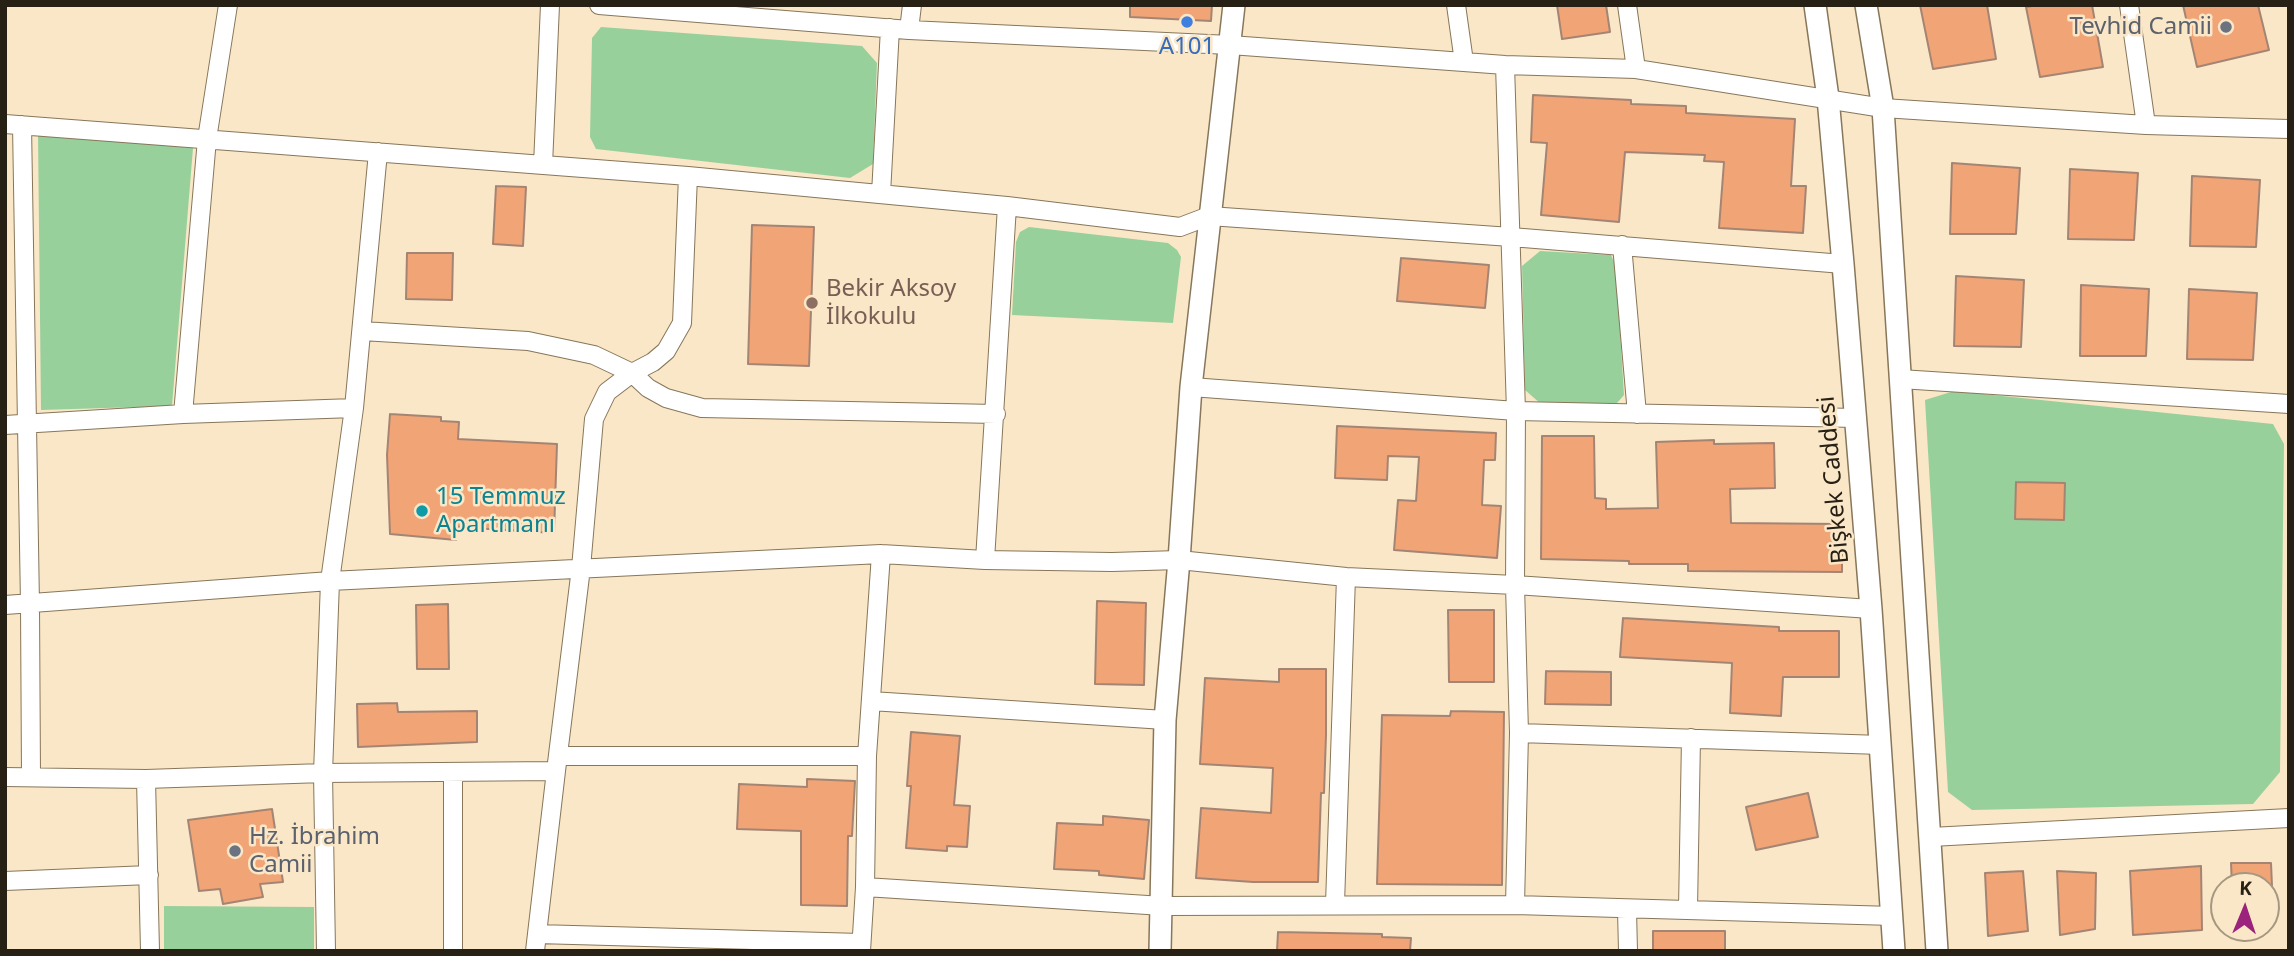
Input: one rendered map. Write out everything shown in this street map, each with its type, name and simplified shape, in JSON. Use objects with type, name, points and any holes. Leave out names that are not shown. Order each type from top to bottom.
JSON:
[{"type":"street","points":[[183,414],[207,139],[228,5]]},
{"type":"street","points":[[543,165],[550,5]]},
{"type":"street","points":[[599,5],[909,30],[1230,44],[1505,65],[1636,69],[1883,108],[2146,125],[2289,129]]},
{"type":"street","points":[[909,30],[912,5]]},
{"type":"street","points":[[1160,951],[1165,720],[1191,387],[1234,5]]},
{"type":"street","points":[[1456,5],[1464,62]]},
{"type":"street","points":[[1627,5],[1636,69]]},
{"type":"street","name":"Bişkek Caddesi","points":[[1815,5],[1828,98],[1856,418],[1894,951]]},
{"type":"street","points":[[1866,5],[1883,108],[1937,951]]},
{"type":"street","points":[[2129,5],[2146,125]]},
{"type":"street","points":[[881,194],[890,28]]},
{"type":"street","points":[[1505,65],[1516,411],[1515,585],[1519,733],[1515,905]]},
{"type":"street","points":[[31,776],[26,424],[14,124],[688,176],[1007,206],[1180,227],[1209,216],[1622,245],[1843,264]]},
{"type":"street","points":[[326,951],[323,773],[330,581],[354,408],[378,152]]},
{"type":"street","points":[[688,176],[685,304],[682,323],[666,351],[607,392],[594,419],[582,568],[536,942],[861,947],[865,887],[867,756],[881,554]]},
{"type":"street","points":[[985,560],[1007,206]]},
{"type":"street","points":[[1622,245],[1637,414]]},
{"type":"street","points":[[362,331],[528,341],[594,355],[632,373],[666,398],[702,408],[996,414]]},
{"type":"street","points":[[1900,379],[2289,404]]},
{"type":"street","points":[[1191,387],[1516,411],[1856,418]]},
{"type":"street","points":[[5,425],[183,414],[354,408]]},
{"type":"street","points":[[5,605],[330,581],[881,554],[985,560],[1112,562],[1179,559],[1346,577],[1515,585],[1871,609]]},
{"type":"street","points":[[1335,904],[1346,577]]},
{"type":"street","points":[[871,701],[1165,720]]},
{"type":"street","points":[[1519,733],[1881,745]]},
{"type":"street","points":[[1688,909],[1691,737]]},
{"type":"street","points":[[5,777],[146,779],[453,772],[557,763],[867,756]]},
{"type":"street","points":[[453,772],[453,951]]},
{"type":"street","points":[[146,779],[150,951]]},
{"type":"street","points":[[1931,836],[2289,818]]},
{"type":"street","points":[[5,881],[149,875]]},
{"type":"street","points":[[865,887],[1163,906],[1515,905],[1893,916]]},
{"type":"street","points":[[1627,910],[1628,951]]},
{"type":"green space","points":[[601,27],[862,46],[877,63],[873,164],[850,178],[596,149],[590,137],[592,38]]},
{"type":"green space","points":[[38,133],[193,148],[172,406],[41,410]]},
{"type":"green space","points":[[1029,227],[1168,243],[1181,257],[1173,323],[1012,315],[1016,242],[1020,232]]},
{"type":"green space","points":[[1540,251],[1611,255],[1616,266],[1624,395],[1617,403],[1541,404],[1525,390],[1522,266]]},
{"type":"green space","points":[[1954,391],[2273,424],[2284,444],[2280,772],[2253,804],[1972,810],[1948,792],[1925,400]]},
{"type":"green space","points":[[164,906],[314,907],[314,951],[164,951]]},
{"type":"building","points":[[1130,5],[1212,5],[1211,21],[1130,17]]},
{"type":"building","points":[[1557,5],[1606,5],[1610,32],[1562,39]]},
{"type":"building","points":[[1920,5],[1987,5],[1996,59],[1933,69]]},
{"type":"building","points":[[2092,5],[2103,67],[2040,77],[2026,7]]},
{"type":"building","name":"Tevhid Camii","points":[[2183,5],[2258,5],[2269,50],[2197,67]]},
{"type":"building","points":[[1533,95],[1686,106],[1686,113],[1795,119],[1791,186],[1806,186],[1803,233],[1719,228],[1724,162],[1704,161],[1705,155],[1625,152],[1619,222],[1541,215],[1547,143],[1531,142]]},
{"type":"building","points":[[1952,163],[2020,168],[2016,234],[1950,234]]},
{"type":"building","points":[[2070,169],[2138,173],[2134,240],[2068,239]]},
{"type":"building","points":[[2192,176],[2260,180],[2256,247],[2190,246]]},
{"type":"building","points":[[496,186],[526,187],[523,246],[493,244]]},
{"type":"building","points":[[752,225],[814,227],[809,366],[748,364]]},
{"type":"building","points":[[407,253],[453,253],[452,300],[406,299]]},
{"type":"building","points":[[1401,258],[1489,265],[1485,308],[1397,301]]},
{"type":"building","points":[[1956,276],[2024,280],[2021,347],[1954,346]]},
{"type":"building","points":[[2081,285],[2149,289],[2146,356],[2080,356]]},
{"type":"building","points":[[2189,289],[2257,293],[2253,360],[2187,359]]},
{"type":"building","points":[[390,414],[441,417],[441,421],[459,422],[458,439],[557,444],[554,533],[456,527],[456,540],[390,534],[387,455]]},
{"type":"building","points":[[1337,426],[1496,433],[1495,460],[1484,460],[1482,505],[1501,506],[1497,558],[1394,550],[1398,500],[1416,501],[1419,457],[1388,456],[1387,480],[1335,478]]},
{"type":"building","points":[[1542,436],[1594,436],[1595,498],[1606,499],[1606,509],[1658,508],[1656,442],[1714,440],[1714,444],[1774,443],[1775,488],[1730,489],[1731,523],[1842,524],[1842,572],[1688,571],[1688,564],[1541,559]]},
{"type":"building","points":[[2016,482],[2065,483],[2064,520],[2015,519]]},
{"type":"building","points":[[1097,601],[1146,603],[1144,685],[1095,684]]},
{"type":"building","points":[[448,604],[449,669],[417,669],[416,605]]},
{"type":"building","points":[[1448,610],[1494,610],[1494,682],[1449,682]]},
{"type":"building","points":[[1623,618],[1779,627],[1779,631],[1839,631],[1839,677],[1783,677],[1781,716],[1730,713],[1732,663],[1620,657]]},
{"type":"building","points":[[1279,669],[1326,669],[1324,793],[1321,793],[1318,882],[1253,882],[1196,878],[1201,808],[1271,813],[1273,768],[1200,764],[1205,678],[1279,682]]},
{"type":"building","points":[[1546,671],[1611,672],[1611,705],[1545,704]]},
{"type":"building","points":[[397,703],[398,712],[477,711],[477,742],[358,747],[357,704]]},
{"type":"building","points":[[1451,711],[1504,712],[1502,885],[1377,884],[1382,715],[1450,716]]},
{"type":"building","points":[[911,732],[960,736],[954,805],[970,806],[967,847],[947,846],[947,851],[906,848],[911,786],[907,786]]},
{"type":"building","points":[[807,779],[855,781],[852,836],[848,836],[847,906],[801,905],[801,831],[737,829],[739,784],[807,787]]},
{"type":"building","points":[[1808,793],[1818,837],[1756,850],[1746,807]]},
{"type":"building","name":"Hz. İbrahim Camii","points":[[272,809],[283,882],[260,884],[263,897],[223,904],[220,889],[199,891],[188,820]]},
{"type":"building","points":[[1103,816],[1149,820],[1144,879],[1099,875],[1099,871],[1054,869],[1057,823],[1103,825]]},
{"type":"building","points":[[2231,863],[2271,863],[2271,872],[2231,872]]},
{"type":"building","points":[[2201,866],[2202,930],[2133,935],[2130,871]]},
{"type":"building","points":[[2023,871],[2028,931],[1988,936],[1985,873]]},
{"type":"building","points":[[2057,871],[2096,873],[2095,929],[2060,935]]},
{"type":"building","points":[[1653,931],[1725,931],[1725,951],[1653,951]]},
{"type":"building","points":[[1278,932],[1382,934],[1382,937],[1411,938],[1410,951],[1277,951]]},
{"type":"place","name":"A101","points":[[1187,22]]},
{"type":"place","name":"Tevhid Camii","points":[[2226,27]]},
{"type":"place","name":"Bekir Aksoy İlkokulu","points":[[812,303]]},
{"type":"place","name":"15 Temmuz Apartmanı","points":[[422,511]]},
{"type":"place","name":"Hz. İbrahim Camii","points":[[235,851]]}]
